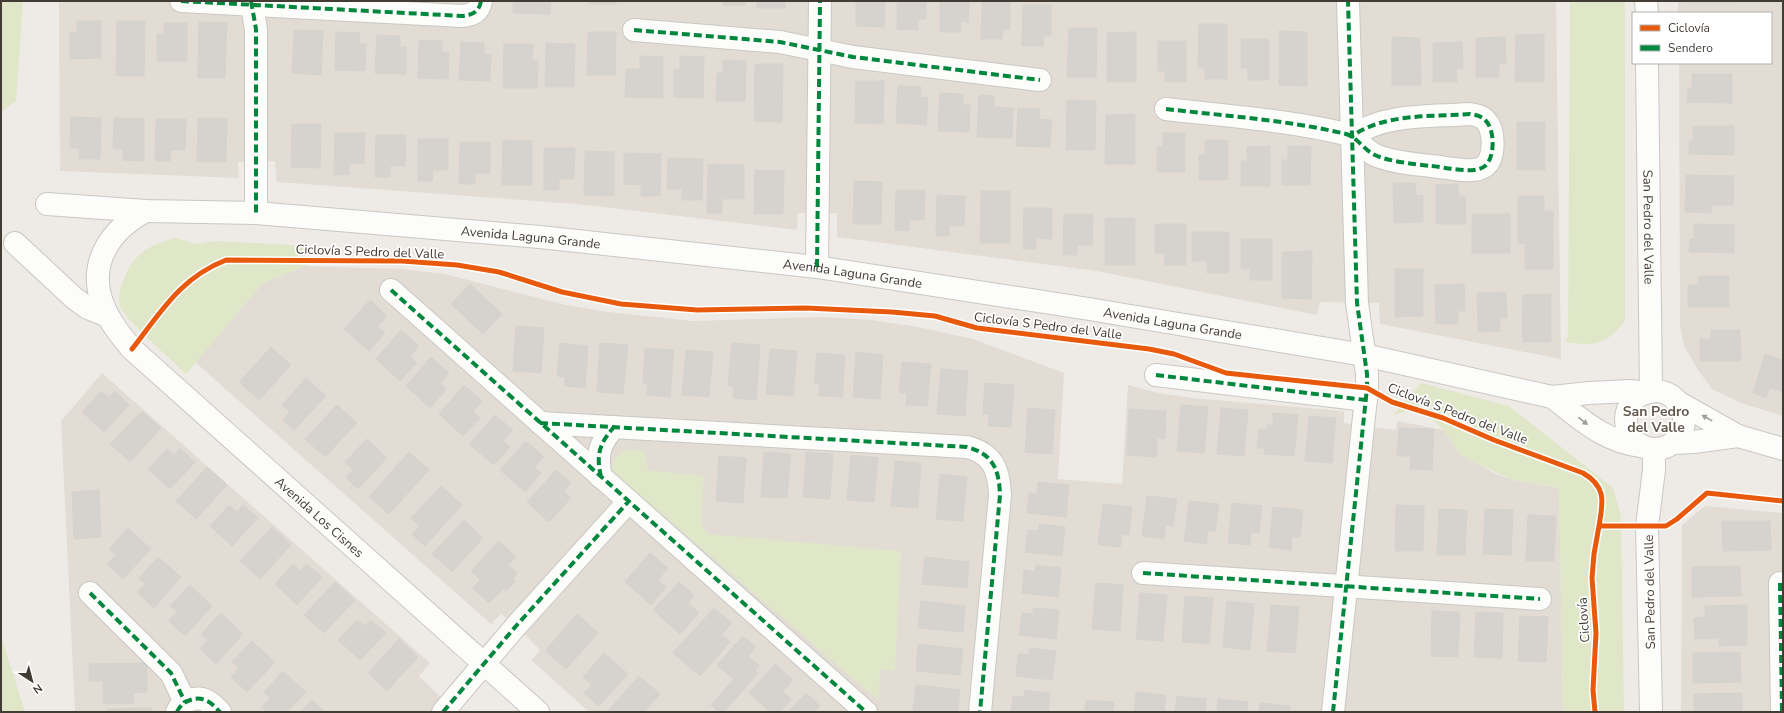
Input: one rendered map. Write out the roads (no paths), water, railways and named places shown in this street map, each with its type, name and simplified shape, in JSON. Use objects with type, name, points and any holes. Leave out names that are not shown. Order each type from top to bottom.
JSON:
[{"type":"street","points":[[182,1],[303,4],[462,16],[475,13],[479,8],[481,1]]},
{"type":"street","points":[[817,267],[820,1]]},
{"type":"street","points":[[1333,712],[1366,400],[1367,374],[1357,303],[1348,1]]},
{"type":"street","points":[[1646,1],[1646,12]]},
{"type":"street","points":[[251,3],[256,29],[256,213]]},
{"type":"street","points":[[634,30],[780,42],[853,57],[1040,80]]},
{"type":"street","name":"San Pedro del Valle","points":[[1647,64],[1648,392]]},
{"type":"street","points":[[1166,109],[1320,128],[1352,136],[1362,146],[1376,155],[1408,163],[1475,171],[1486,166],[1492,151],[1490,128],[1486,121],[1479,116],[1470,114],[1397,119],[1377,123],[1364,128],[1352,136]]},
{"type":"street","name":"Avenida Laguna Grande","points":[[47,204],[146,211],[256,213],[540,237],[817,267],[1364,355],[1552,397]]},
{"type":"street","points":[[108,316],[102,302],[99,287],[99,272],[102,258],[107,246],[122,226],[146,211]]},
{"type":"street","points":[[15,243],[74,298],[88,308],[108,316]]},
{"type":"street","points":[[391,290],[866,712]]},
{"type":"street","name":"Avenida Los Cisnes","points":[[108,316],[132,350],[538,712]]},
{"type":"street","points":[[1156,374],[1366,400]]},
{"type":"street","points":[[1552,397],[1630,391],[1665,393],[1676,401],[1738,436],[1783,450]]},
{"type":"street","points":[[1648,392],[1637,397],[1630,404],[1627,413],[1626,423],[1628,432],[1633,440],[1656,446],[1679,436],[1683,428],[1682,409],[1676,401]]},
{"type":"street","points":[[1552,397],[1604,436],[1617,442],[1656,446],[1702,442],[1738,436]]},
{"type":"street","points":[[540,422],[967,447],[984,454],[997,470],[1000,482],[1000,495],[980,712]]},
{"type":"street","points":[[601,477],[598,464],[599,450],[605,437],[614,427]]},
{"type":"street","name":"San Pedro del Valle","points":[[1651,712],[1647,526],[1656,446]]},
{"type":"street","points":[[443,712],[629,501]]},
{"type":"street","points":[[1143,573],[1540,599]]},
{"type":"street","points":[[1780,582],[1782,712]]},
{"type":"street","points":[[90,593],[171,673],[181,707],[192,699],[200,698],[208,701],[220,712]]},
{"type":"district","name":"San Pedro del Valle","points":[[1656,420]]}]
